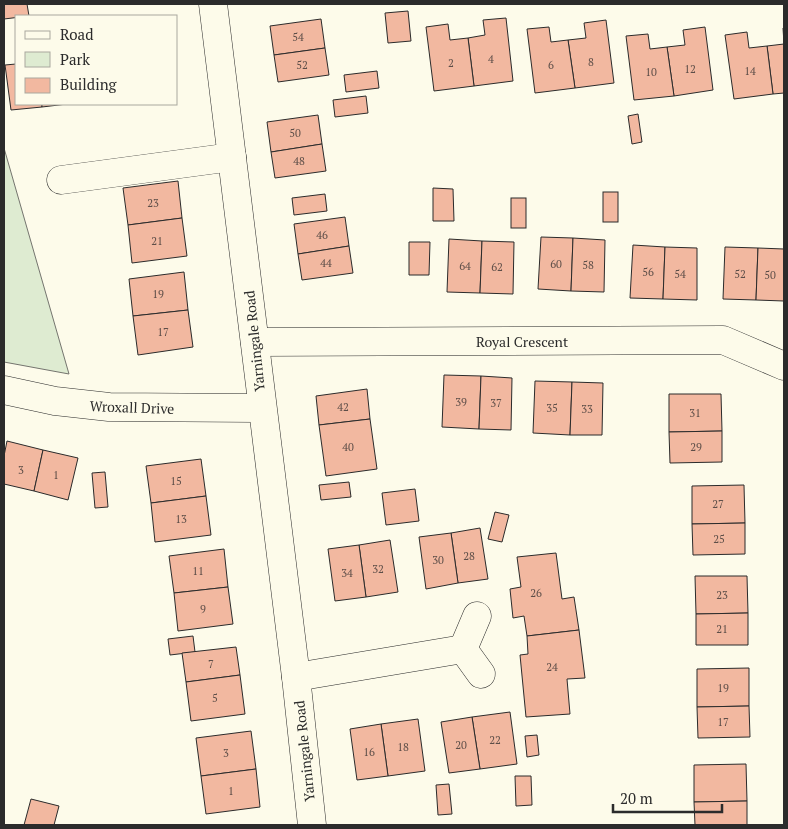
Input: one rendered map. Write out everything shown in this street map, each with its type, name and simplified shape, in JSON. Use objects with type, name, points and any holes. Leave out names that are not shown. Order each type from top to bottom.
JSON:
[{"type":"street","name":"Yarningale Road","points":[[213,4],[296,677],[312,825]]},
{"type":"street","points":[[61,180],[232,157]]},
{"type":"street","name":"Royal Crescent","points":[[255,342],[723,340],[784,366]]},
{"type":"street","name":"Wroxall Drive","points":[[4,390],[55,401],[109,407],[262,408]]},
{"type":"street","points":[[463,649],[477,616]]},
{"type":"street","points":[[296,677],[463,649]]},
{"type":"street","points":[[463,649],[481,674]]},
{"type":"green space","points":[[4,148],[69,374],[4,362]]},
{"type":"building","points":[[4,4],[27,4],[29,15],[15,15],[15,18],[4,19]]},
{"type":"building","points":[[408,11],[411,41],[388,43],[385,13]]},
{"type":"building","points":[[506,18],[513,81],[474,86],[468,38],[485,35],[483,20]]},
{"type":"building","points":[[321,19],[325,48],[274,55],[270,26]]},
{"type":"building","points":[[606,20],[614,83],[575,88],[568,40],[586,38],[584,23]]},
{"type":"building","points":[[448,24],[450,40],[468,38],[474,86],[434,91],[426,27]]},
{"type":"building","points":[[549,27],[551,42],[568,40],[575,88],[535,93],[527,29]]},
{"type":"building","points":[[705,27],[713,90],[674,96],[667,47],[685,45],[683,30]]},
{"type":"building","points":[[747,32],[749,48],[767,46],[773,94],[734,99],[725,35]]},
{"type":"building","points":[[648,34],[650,49],[667,47],[674,96],[634,100],[626,36]]},
{"type":"building","points":[[784,44],[784,93],[773,94],[767,46]]},
{"type":"building","points":[[325,48],[329,75],[278,82],[274,55]]},
{"type":"building","points":[[15,64],[15,105],[42,105],[42,107],[11,110],[5,65]]},
{"type":"building","points":[[377,71],[379,88],[346,92],[344,75]]},
{"type":"building","points":[[366,96],[368,113],[335,117],[333,100]]},
{"type":"building","points":[[42,105],[59,105],[42,107]]},
{"type":"building","points":[[638,114],[642,142],[632,144],[628,116]]},
{"type":"building","points":[[318,115],[322,144],[271,152],[267,122]]},
{"type":"building","points":[[322,144],[326,171],[275,178],[271,152]]},
{"type":"building","points":[[178,181],[182,218],[128,225],[123,188]]},
{"type":"building","points":[[433,188],[453,189],[454,221],[433,221]]},
{"type":"building","points":[[603,192],[618,192],[618,222],[603,222]]},
{"type":"building","points":[[325,194],[327,211],[294,215],[292,198]]},
{"type":"building","points":[[511,198],[526,198],[526,228],[511,228]]},
{"type":"building","points":[[345,217],[349,246],[298,254],[294,224]]},
{"type":"building","points":[[182,218],[187,256],[132,263],[128,225]]},
{"type":"building","points":[[541,237],[573,238],[571,291],[538,289]]},
{"type":"building","points":[[573,238],[605,240],[604,292],[571,291]]},
{"type":"building","points":[[449,239],[482,241],[480,293],[447,292]]},
{"type":"building","points":[[482,241],[514,242],[513,294],[480,293]]},
{"type":"building","points":[[409,242],[430,242],[429,275],[409,275]]},
{"type":"building","points":[[633,245],[665,247],[663,299],[630,298]]},
{"type":"building","points":[[349,246],[353,273],[302,280],[298,254]]},
{"type":"building","points":[[665,247],[697,248],[697,300],[663,299]]},
{"type":"building","points":[[725,247],[758,248],[756,300],[723,299]]},
{"type":"building","points":[[758,248],[784,249],[784,301],[756,300]]},
{"type":"building","points":[[184,272],[188,310],[133,316],[129,279]]},
{"type":"building","points":[[188,310],[193,347],[138,355],[133,316]]},
{"type":"building","points":[[444,375],[481,376],[479,429],[442,427]]},
{"type":"building","points":[[481,376],[512,378],[511,430],[479,429]]},
{"type":"building","points":[[535,381],[572,382],[570,435],[533,433]]},
{"type":"building","points":[[572,382],[603,383],[602,435],[570,435]]},
{"type":"building","points":[[367,389],[370,419],[319,425],[316,396]]},
{"type":"building","points":[[669,394],[721,394],[722,431],[669,432]]},
{"type":"building","points":[[370,419],[377,469],[326,476],[319,425]]},
{"type":"building","points":[[722,431],[722,462],[670,463],[669,432]]},
{"type":"building","points":[[7,441],[43,450],[34,491],[4,484],[4,456]]},
{"type":"building","points":[[43,450],[78,458],[68,500],[34,491]]},
{"type":"building","points":[[201,459],[206,496],[151,503],[146,466]]},
{"type":"building","points":[[105,472],[108,507],[95,508],[92,473]]},
{"type":"building","points":[[349,482],[351,497],[321,500],[319,485]]},
{"type":"building","points":[[744,485],[745,523],[692,524],[692,486]]},
{"type":"building","points":[[415,489],[419,521],[386,525],[382,493]]},
{"type":"building","points":[[206,496],[211,535],[155,542],[151,503]]},
{"type":"building","points":[[495,512],[509,515],[502,542],[488,539]]},
{"type":"building","points":[[745,523],[745,554],[693,555],[692,524]]},
{"type":"building","points":[[480,528],[488,579],[458,583],[451,533]]},
{"type":"building","points":[[451,533],[458,583],[426,589],[419,537]]},
{"type":"building","points":[[390,540],[398,592],[366,597],[359,545]]},
{"type":"building","points":[[359,545],[366,597],[335,601],[328,549]]},
{"type":"building","points":[[224,549],[228,587],[174,593],[169,556]]},
{"type":"building","points":[[556,553],[562,599],[574,597],[579,630],[527,636],[524,616],[513,618],[510,589],[521,587],[517,557]]},
{"type":"building","points":[[695,576],[747,576],[748,613],[696,614]]},
{"type":"building","points":[[228,587],[233,624],[178,631],[174,593]]},
{"type":"building","points":[[748,613],[748,645],[696,645],[696,614]]},
{"type":"building","points":[[579,630],[585,678],[567,679],[570,714],[526,717],[520,655],[528,654],[527,636]]},
{"type":"building","points":[[193,636],[195,652],[170,655],[168,639]]},
{"type":"building","points":[[236,647],[240,675],[186,682],[182,653]]},
{"type":"building","points":[[749,668],[749,706],[697,707],[697,669]]},
{"type":"building","points":[[240,675],[245,714],[191,721],[186,682]]},
{"type":"building","points":[[749,706],[750,737],[698,738],[697,707]]},
{"type":"building","points":[[510,712],[517,764],[480,769],[472,717]]},
{"type":"building","points":[[472,717],[480,769],[449,773],[441,722]]},
{"type":"building","points":[[418,719],[425,771],[388,776],[381,724]]},
{"type":"building","points":[[381,724],[388,776],[357,780],[350,729]]},
{"type":"building","points":[[251,731],[256,769],[201,776],[196,738]]},
{"type":"building","points":[[537,735],[539,755],[527,757],[525,736]]},
{"type":"building","points":[[746,764],[747,801],[694,802],[694,765]]},
{"type":"building","points":[[256,769],[260,807],[206,814],[201,776]]},
{"type":"building","points":[[515,776],[531,776],[532,805],[516,806]]},
{"type":"building","points":[[449,784],[452,814],[438,815],[436,785]]},
{"type":"building","points":[[31,799],[59,806],[54,825],[24,825]]},
{"type":"building","points":[[747,801],[747,825],[695,825],[694,802]]}]
